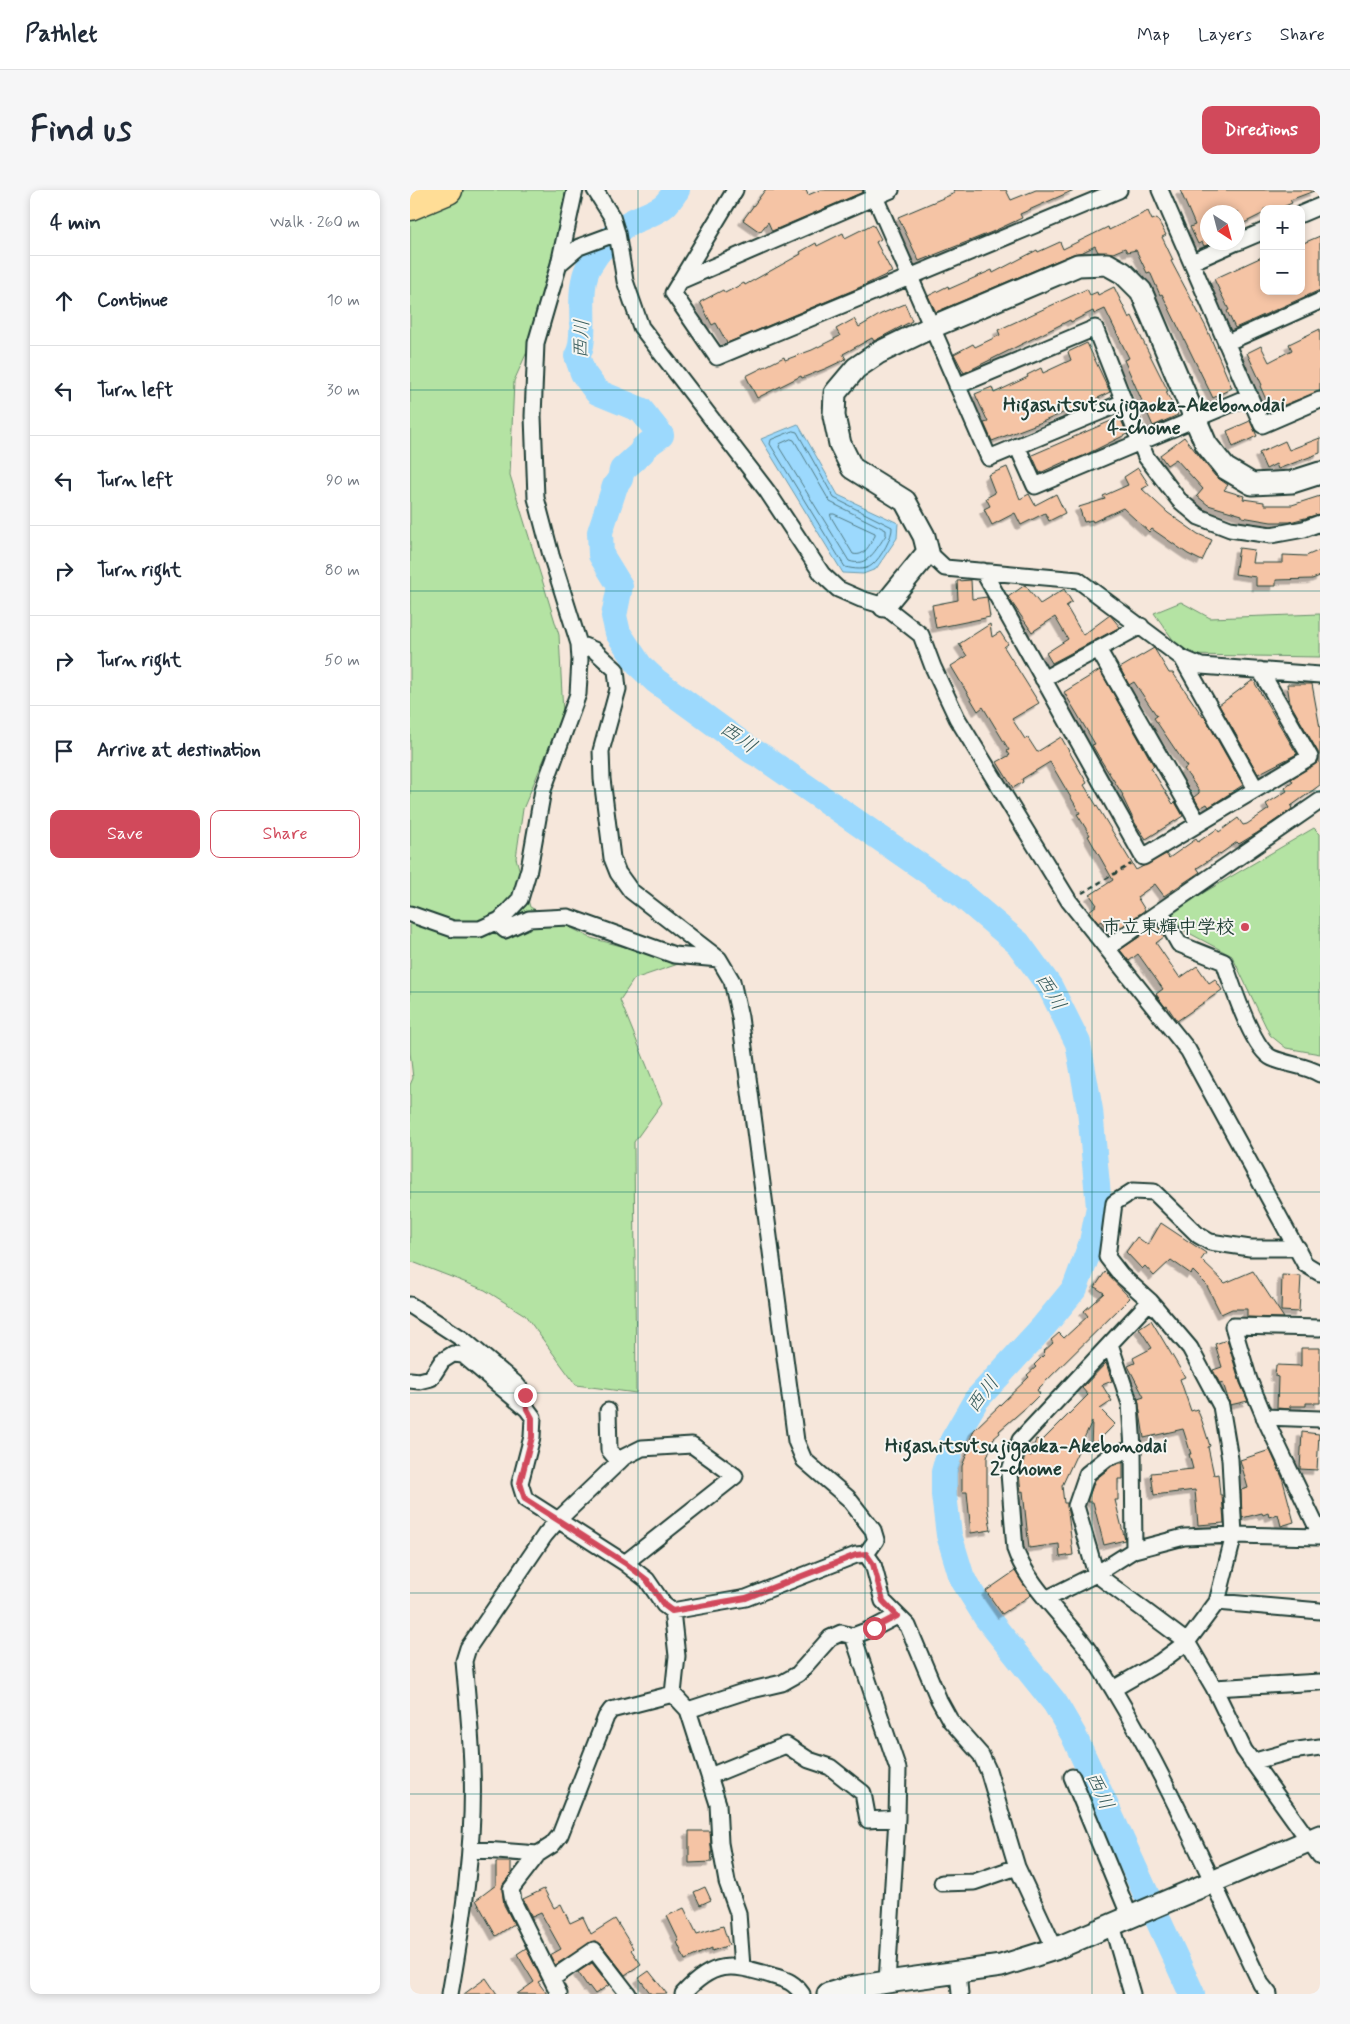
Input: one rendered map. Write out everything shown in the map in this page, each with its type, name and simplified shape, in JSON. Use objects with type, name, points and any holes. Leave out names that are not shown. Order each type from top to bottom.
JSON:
[{"type":"highway","points":[[413,205],[448,190]]},
{"type":"street","points":[[410,914],[453,928],[480,929],[500,920],[520,899],[529,869],[543,790],[578,694],[579,644],[551,555],[536,498],[532,416],[536,343],[559,264],[575,190]]},
{"type":"street","points":[[596,190],[612,217],[617,233],[625,281],[641,326],[767,491],[822,574],[838,589],[884,606],[921,635],[933,667],[957,718],[1069,901],[1188,1050],[1298,1248],[1305,1264],[1320,1273]]},
{"type":"street","points":[[735,190],[672,293],[717,356],[909,277],[1084,197],[1119,190]]},
{"type":"street","points":[[680,280],[873,194],[891,190]]},
{"type":"street","points":[[1160,190],[1262,425],[1320,400]]},
{"type":"street","points":[[873,194],[988,458],[1124,402]]},
{"type":"street","points":[[1305,212],[1320,206]]},
{"type":"street","points":[[559,264],[578,247],[617,233]]},
{"type":"street","points":[[1245,239],[1260,233]]},
{"type":"street","points":[[1192,262],[1219,250]]},
{"type":"street","points":[[1320,474],[1292,482],[1252,484],[1225,468],[1206,444],[1142,291],[1123,273],[1107,264],[1078,265],[932,327],[878,353],[856,368],[835,394],[834,416],[840,444],[852,468],[905,501],[924,536],[928,552],[945,568],[1078,580],[1182,658],[1201,666],[1320,675]]},
{"type":"street","points":[[1226,343],[1320,301]]},
{"type":"street","points":[[957,386],[1095,328],[1146,457],[1179,500],[1199,517],[1230,529],[1271,535],[1304,529],[1320,523]]},
{"type":"street","points":[[1017,446],[1035,486],[1250,396]]},
{"type":"street","points":[[884,606],[928,552]]},
{"type":"street","points":[[983,571],[1142,857],[1310,756],[1260,670]]},
{"type":"street","points":[[1043,679],[1141,626]]},
{"type":"street","points":[[579,644],[594,650],[616,670],[618,690],[601,751],[602,779],[612,858],[618,873],[631,891],[719,959],[732,982],[740,1017],[796,1441],[804,1460],[848,1498],[873,1530],[876,1540],[866,1554],[856,1555],[746,1598],[672,1611]]},
{"type":"street","points":[[1098,649],[1198,824]]},
{"type":"street","points":[[1182,658],[1256,789]]},
{"type":"street","points":[[1107,948],[1320,801]]},
{"type":"street","points":[[1160,912],[1179,944],[1224,962],[1257,1044],[1270,1057],[1313,1070],[1320,1074]]},
{"type":"street","points":[[496,922],[505,930],[529,919],[568,917],[674,955],[719,959]]},
{"type":"street","points":[[1113,1689],[1160,1662],[1187,1642],[1217,1602],[1234,1535],[1230,1459],[1221,1406],[1190,1348],[1150,1301],[1121,1275],[1107,1256],[1114,1203],[1134,1191],[1154,1192],[1198,1235],[1210,1242],[1250,1248],[1298,1248]]},
{"type":"street","points":[[1150,1301],[1020,1440],[1009,1473],[1015,1549],[1018,1560],[1046,1599],[1081,1640],[1113,1689],[1161,1774],[1261,1984],[1269,1994]]},
{"type":"street","points":[[410,1305],[464,1340],[516,1384],[525,1395],[527,1409]]},
{"type":"street","points":[[1046,1599],[1096,1574],[1134,1550],[1184,1537],[1320,1535],[1264,1417],[1249,1380],[1233,1326],[1320,1328]]},
{"type":"street","points":[[1110,1344],[1130,1404],[1133,1448],[1134,1550]]},
{"type":"street","points":[[410,1380],[419,1381],[431,1378],[442,1361],[452,1354],[463,1355],[527,1409],[532,1418],[532,1437],[520,1483],[525,1499],[625,1563],[647,1580],[664,1605],[672,1611],[678,1656],[674,1694],[688,1710],[718,1804],[720,1843],[728,1882],[738,1914],[742,1967]]},
{"type":"street","points":[[608,1411],[609,1450],[619,1462]]},
{"type":"street","points":[[1264,1417],[1320,1419]]},
{"type":"street","points":[[450,1994],[462,1928],[470,1849],[472,1769],[464,1661],[468,1648],[545,1535],[557,1521],[624,1457],[642,1448],[692,1446],[735,1476],[625,1563]]},
{"type":"street","points":[[828,1994],[887,1982],[1001,1966],[1055,1949],[1212,1882],[1316,1845],[1244,1750],[1214,1688],[1187,1642],[1096,1574],[1076,1506],[1087,1474],[1107,1458],[1133,1448]]},
{"type":"street","points":[[866,1554],[873,1564],[883,1601],[908,1626],[939,1700],[950,1720],[980,1755],[988,1770],[1017,1867],[1055,1949]]},
{"type":"street","points":[[1217,1602],[1320,1611]]},
{"type":"street","points":[[688,1710],[743,1692],[782,1683],[798,1674],[830,1638],[841,1633],[853,1636],[897,1616]]},
{"type":"street","points":[[853,1636],[898,1769],[898,1818],[887,1982]]},
{"type":"street","points":[[1214,1688],[1320,1682]]},
{"type":"street","points":[[559,1994],[553,1978],[513,1900],[511,1890],[538,1854],[552,1845],[560,1835],[606,1717],[611,1710],[674,1694]]},
{"type":"street","points":[[710,1776],[786,1745],[809,1760],[830,1767],[863,1793],[868,1820],[898,1818]]},
{"type":"street","points":[[1252,1762],[1291,1751],[1320,1747]]},
{"type":"street","points":[[1072,1777],[1121,1921],[1132,1994]]},
{"type":"street","points":[[470,1849],[538,1854]]},
{"type":"street","points":[[942,1883],[974,1882],[1017,1867]]},
{"type":"street","points":[[553,1978],[594,1950],[628,1994]]},
{"type":"street","points":[[683,1994],[692,1984],[710,1971],[728,1967],[742,1967],[791,1982],[802,1994]]},
{"type":"street","points":[[958,1972],[960,1994]]},
{"type":"path","points":[[1069,901],[1142,857]]},
{"type":"green space","points":[[410,190],[566,190],[539,325],[514,381],[510,475],[559,635],[563,714],[523,809],[516,858],[530,907],[591,938],[640,951],[693,959],[634,979],[620,1000],[662,1103],[634,1142],[636,1393],[576,1385],[525,1315],[485,1290],[410,1261],[410,1085],[413,1078],[410,1052]]},
{"type":"green space","points":[[1181,602],[1210,618],[1320,614],[1320,657],[1184,655],[1154,613]]},
{"type":"green space","name":"市立東輝中学校","points":[[1314,828],[1320,834],[1320,1054],[1286,1048],[1270,1035],[1232,956],[1176,926],[1171,913]]},
{"type":"water","points":[[798,424],[838,495],[898,523],[897,538],[876,569],[863,574],[843,573],[761,439]]},
{"type":"building","points":[[765,190],[806,190],[808,195],[820,190],[863,190],[863,192],[772,231],[768,222],[760,232],[743,220]]},
{"type":"building","points":[[953,190],[1006,190],[1011,200],[1036,190],[1074,190],[1020,214],[1022,218],[992,232],[919,261],[898,217],[955,193]]},
{"type":"building","points":[[1180,190],[1314,190],[1290,200],[1292,203],[1287,205],[1260,205],[1260,215],[1245,222],[1245,205],[1200,205],[1200,243],[1198,244],[1190,227],[1195,225]]},
{"type":"building","points":[[1148,211],[1152,220],[1157,218],[1166,235],[1162,237],[1173,260],[1171,261],[1206,327],[1232,388],[1213,398],[1162,294],[1160,295],[1150,272],[1147,273],[1136,250],[1127,252],[1125,248],[1113,253],[1098,252],[1095,246],[936,312],[928,296],[948,286],[949,289],[992,270],[993,273],[1037,250],[1038,252],[1060,242],[1063,249],[1108,227],[1109,230]]},
{"type":"building","points":[[873,224],[881,239],[876,242],[892,272],[727,343],[716,323],[712,325],[700,302],[723,290],[725,293],[744,283],[745,285],[801,254],[800,252],[816,243],[817,246],[843,233],[845,238]]},
{"type":"building","points":[[1320,236],[1320,290],[1235,328],[1227,311],[1229,310],[1214,279],[1260,258],[1260,295],[1305,295],[1305,242]]},
{"type":"building","points":[[1114,287],[1129,318],[1132,316],[1178,415],[1153,426],[1124,360],[1129,358],[1105,309],[1094,314],[1093,311],[1071,322],[1070,320],[964,373],[954,354],[973,344],[975,347],[1000,335],[998,330],[1087,289],[1090,295],[1097,292],[1098,295]]},
{"type":"building","points":[[905,304],[912,321],[874,341],[872,338],[843,354],[846,359],[802,378],[801,376],[757,398],[746,376],[784,357],[785,360],[812,350],[840,336],[836,329],[854,319],[859,327],[881,314]]},
{"type":"building","points":[[1320,329],[1320,391],[1274,409],[1271,402],[1268,404],[1260,386],[1262,385],[1247,353],[1261,346],[1269,362],[1292,350],[1289,344]]},
{"type":"building","points":[[1087,343],[1110,392],[1068,413],[1067,411],[992,441],[984,423],[988,422],[975,394],[992,387],[994,393],[1028,377],[1027,375],[1041,368],[1043,373],[1071,360],[1068,352]]},
{"type":"building","points":[[1120,417],[1127,434],[1083,456],[1066,461],[1040,473],[1032,455]]},
{"type":"building","points":[[1250,421],[1257,436],[1233,447],[1227,431]]},
{"type":"building","points":[[1184,437],[1215,476],[1228,485],[1224,490],[1244,496],[1243,499],[1264,502],[1264,505],[1292,505],[1320,496],[1320,514],[1290,522],[1271,522],[1242,517],[1242,515],[1208,505],[1197,496],[1203,489],[1176,459],[1167,465],[1160,455]]},
{"type":"building","points":[[1320,438],[1320,453],[1278,469],[1276,464],[1266,469],[1259,453],[1285,441],[1289,450]]},
{"type":"building","points":[[1007,467],[1020,499],[1029,494],[1035,505],[1056,494],[1065,513],[1049,521],[1045,513],[1021,525],[1015,513],[992,525],[984,509],[990,506],[986,498],[995,493],[988,475]]},
{"type":"building","points":[[1138,468],[1149,485],[1142,489],[1168,513],[1198,534],[1212,540],[1202,561],[1188,554],[1152,529],[1149,532],[1123,508],[1093,522],[1092,520],[1084,522],[1079,507],[1105,499],[1103,496],[1128,485],[1124,477]]},
{"type":"building","points":[[1239,548],[1254,550],[1252,563],[1283,563],[1283,555],[1306,556],[1320,550],[1320,576],[1312,579],[1276,580],[1276,586],[1256,586],[1256,577],[1235,574]]},
{"type":"building","points":[[971,580],[972,599],[987,597],[990,617],[936,628],[932,605],[958,600],[957,581]]},
{"type":"building","points":[[1025,585],[1040,604],[1064,589],[1072,602],[1066,606],[1083,635],[1110,615],[1120,627],[1052,663],[1046,653],[1068,639],[1055,617],[1032,632],[1008,597]]},
{"type":"building","points":[[990,624],[992,637],[1000,632],[1008,644],[1004,647],[1039,703],[1012,719],[1025,739],[1028,738],[1037,752],[1061,737],[1087,783],[1084,785],[1136,870],[1166,854],[1169,858],[1196,839],[1198,842],[1217,829],[1219,832],[1238,818],[1243,825],[1247,824],[1269,809],[1266,804],[1287,791],[1285,788],[1293,782],[1291,779],[1318,762],[1318,752],[1290,703],[1287,684],[1312,684],[1320,728],[1320,785],[1291,806],[1292,809],[1257,833],[1239,844],[1237,842],[1197,868],[1200,872],[1164,896],[1155,884],[1137,897],[1145,910],[1110,935],[1101,921],[1098,923],[1089,911],[1097,905],[1090,895],[1113,880],[1077,814],[1080,813],[1050,762],[1022,779],[1023,782],[1013,788],[997,762],[1010,755],[1007,751],[1009,750],[983,707],[978,711],[951,666],[967,656],[959,644]]},
{"type":"building","points":[[1154,648],[1169,673],[1173,673],[1204,716],[1243,785],[1209,807],[1207,804],[1200,808],[1194,797],[1199,791],[1184,769],[1187,767],[1154,718],[1157,716],[1134,682],[1129,685],[1120,668]]},
{"type":"building","points":[[1100,670],[1154,766],[1151,768],[1173,804],[1175,802],[1183,816],[1146,839],[1135,823],[1123,795],[1092,745],[1095,744],[1064,692]]},
{"type":"building","points":[[1253,680],[1297,754],[1258,774],[1219,705]]},
{"type":"building","points":[[1157,925],[1164,937],[1156,943],[1180,978],[1197,966],[1209,983],[1215,979],[1222,990],[1177,1021],[1156,994],[1163,989],[1138,954],[1129,961],[1120,950]]},
{"type":"building","points":[[1161,1223],[1206,1253],[1201,1260],[1225,1283],[1253,1271],[1284,1318],[1247,1317],[1247,1309],[1232,1309],[1221,1314],[1206,1284],[1193,1271],[1191,1274],[1171,1260],[1154,1276],[1145,1266],[1142,1269],[1126,1252],[1137,1237],[1148,1245]]},
{"type":"building","points":[[1105,1272],[1130,1298],[1037,1390],[1040,1394],[999,1431],[1000,1433],[993,1439],[987,1458],[987,1504],[991,1530],[971,1533],[967,1492],[962,1492],[962,1466],[971,1444],[969,1443],[974,1430],[1029,1377],[1027,1375],[1036,1367],[1034,1365],[1045,1354],[1043,1352],[1053,1343],[1051,1340],[1059,1333],[1064,1338],[1088,1316],[1084,1311],[1104,1293],[1095,1287]]},
{"type":"building","points":[[1282,1275],[1301,1276],[1299,1312],[1281,1311]]},
{"type":"building","points":[[1151,1320],[1185,1377],[1180,1379],[1191,1411],[1197,1409],[1202,1421],[1210,1446],[1208,1447],[1214,1475],[1218,1474],[1224,1523],[1198,1525],[1195,1490],[1154,1495],[1151,1473],[1193,1469],[1189,1454],[1191,1454],[1183,1429],[1144,1438],[1138,1399],[1144,1397],[1128,1366],[1135,1363],[1133,1358],[1152,1348],[1139,1328]]},
{"type":"building","points":[[1227,1340],[1240,1383],[1248,1401],[1230,1405],[1223,1383],[1220,1384],[1213,1370],[1222,1367],[1215,1344]]},
{"type":"building","points":[[1301,1348],[1320,1348],[1320,1403],[1306,1403],[1306,1406],[1290,1406],[1290,1409],[1277,1408],[1278,1377],[1275,1376],[1276,1365],[1301,1366]]},
{"type":"building","points":[[1106,1363],[1112,1381],[1102,1385],[1112,1401],[1100,1409],[1115,1424],[1091,1448],[1092,1421],[1062,1486],[1064,1503],[1067,1503],[1073,1555],[1060,1557],[1059,1544],[1029,1548],[1023,1491],[1021,1492],[1019,1474],[1026,1454],[1031,1456],[1036,1439],[1042,1441],[1088,1395],[1082,1388]]},
{"type":"building","points":[[1302,1432],[1319,1434],[1317,1470],[1300,1469]]},
{"type":"building","points":[[1270,1450],[1282,1477],[1294,1522],[1281,1526],[1278,1514],[1269,1517],[1268,1513],[1263,1515],[1262,1513],[1242,1518],[1241,1490],[1248,1488],[1240,1460]]},
{"type":"building","points":[[1123,1463],[1123,1479],[1118,1479],[1118,1500],[1115,1500],[1125,1540],[1104,1545],[1093,1502],[1088,1502],[1088,1499],[1095,1480],[1112,1466]]},
{"type":"building","points":[[1015,1571],[1031,1595],[1002,1614],[986,1591]]},
{"type":"building","points":[[689,1831],[710,1831],[712,1862],[689,1863]]},
{"type":"building","points":[[496,1862],[511,1862],[511,1874],[503,1884],[502,1890],[504,1905],[514,1924],[496,1936],[476,1900],[496,1885]]},
{"type":"building","points":[[705,1887],[711,1900],[700,1905],[694,1892]]},
{"type":"building","points":[[544,1889],[554,1908],[561,1904],[570,1923],[583,1917],[591,1934],[615,1919],[633,1948],[631,1950],[641,1964],[625,1975],[601,1944],[594,1941],[555,1965],[550,1955],[561,1949],[541,1913],[532,1917],[523,1899]]},
{"type":"building","points":[[684,1908],[697,1934],[723,1926],[729,1945],[712,1951],[712,1948],[685,1960],[677,1942],[679,1941],[667,1916]]},
{"type":"building","points":[[526,1948],[542,1980],[538,1982],[547,1994],[517,1994],[534,1982],[517,1954]]},
{"type":"building","points":[[592,1963],[609,1985],[595,1994],[578,1972]]},
{"type":"building","points":[[649,1971],[667,1994],[651,1994],[639,1978]]},
{"type":"building","points":[[486,1978],[497,1994],[464,1994]]},
{"type":"waterway","name":"西川","points":[[677,190],[661,208],[628,224],[606,243],[589,266],[583,288],[582,338],[577,356],[583,373],[597,392],[641,410],[661,435],[643,448],[642,452],[622,470],[600,532],[601,555],[620,586],[614,616],[618,633],[640,666],[656,681],[752,751],[959,893],[1018,943],[1050,987],[1078,1043],[1090,1110],[1099,1207],[1092,1242],[1075,1288],[1043,1327],[976,1400],[953,1440],[944,1472],[944,1495],[949,1535],[962,1578],[986,1617],[1055,1703],[1073,1734],[1192,1994]]},
{"type":"place","name":"市立東輝中学校","points":[[1245,927]]},
{"type":"district","name":"Higashitsutsujigaoka-Akebonodai 4-chome","points":[[1144,416]]},
{"type":"district","name":"Higashitsutsujigaoka-Akebonodai 2-chome","points":[[1026,1458]]},
{"type":"route","points":[[525,1395],[527,1409],[532,1418],[532,1437],[520,1483],[525,1499],[625,1563],[647,1580],[664,1605],[672,1611],[746,1598],[856,1555],[866,1554],[873,1564],[883,1601],[897,1616],[874,1628]]}]
